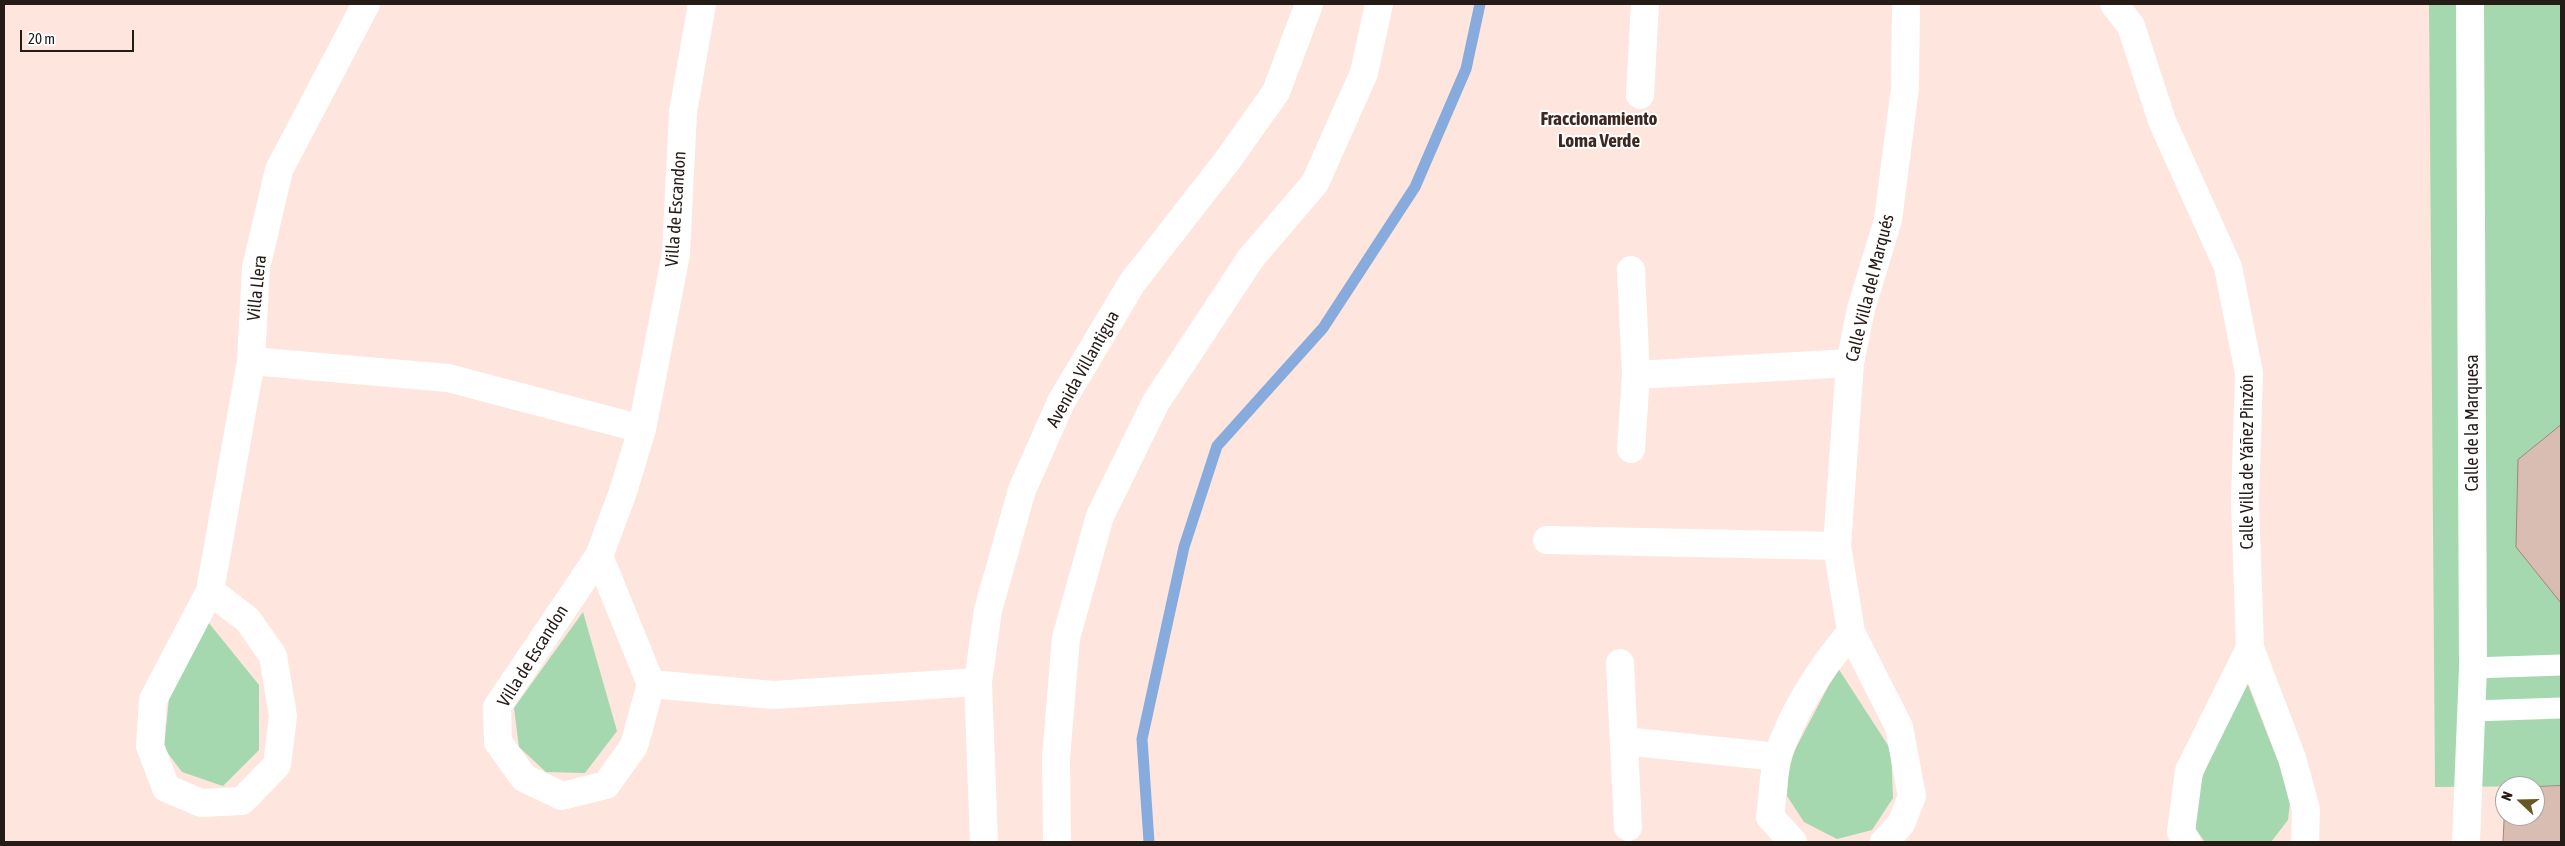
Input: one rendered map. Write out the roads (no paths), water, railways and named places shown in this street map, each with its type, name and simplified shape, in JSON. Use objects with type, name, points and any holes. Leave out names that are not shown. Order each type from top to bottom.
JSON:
[{"type":"street","name":"Villa Llera","points":[[210,591],[248,620],[273,656],[283,716],[276,765],[242,801],[201,803],[166,788],[150,746],[152,700],[210,591],[251,361],[256,268],[279,170],[366,4]]},
{"type":"street","name":"Villa de Escandon","points":[[651,684],[634,746],[606,784],[562,796],[524,778],[498,742],[497,707],[599,556],[623,492],[642,428],[676,254],[683,112],[702,4]]},
{"type":"street","name":"Avenida Villantigua","points":[[984,842],[978,682],[988,610],[1022,490],[1061,402],[1132,283],[1227,161],[1276,92],[1310,4]]},
{"type":"street","points":[[1057,842],[1056,758],[1066,638],[1100,516],[1156,402],[1251,258],[1315,183],[1364,73],[1379,4]]},
{"type":"street","points":[[1640,95],[1645,4]]},
{"type":"street","name":"Calle Villa del Marqués","points":[[1884,842],[1901,824],[1912,796],[1899,727],[1851,632],[1837,546],[1850,363],[1861,309],[1888,220],[1905,88],[1906,4]]},
{"type":"street","name":"Calle Villa de Yáñez Pinzón","points":[[2114,4],[2132,15],[2162,121],[2228,267],[2248,372],[2244,502],[2250,648],[2292,758],[2306,810],[2305,842]]},
{"type":"street","name":"Calle de la Marquesa","points":[[2466,842],[2474,668],[2470,4]]},
{"type":"street","points":[[1631,270],[1636,375],[1631,449]]},
{"type":"street","points":[[251,361],[448,378],[642,428]]},
{"type":"street","points":[[1636,375],[1850,363]]},
{"type":"street","points":[[1547,540],[1837,546]]},
{"type":"street","points":[[599,556],[651,684],[773,695],[978,682]]},
{"type":"street","points":[[1793,842],[1770,817],[1778,757],[1804,698],[1824,664],[1851,632]]},
{"type":"street","name":"Calle Villa de Yáñez Pinzón","points":[[2187,842],[2181,832],[2189,771],[2250,648]]},
{"type":"street","points":[[1620,663],[1628,827]]},
{"type":"street","points":[[1624,741],[1778,757]]},
{"type":"lane","points":[[2474,668],[2561,665]]},
{"type":"lane","points":[[2473,711],[2561,708]]},
{"type":"waterway","points":[[1149,842],[1142,739],[1184,547],[1217,446],[1323,328],[1415,187],[1466,69],[1480,4]]},
{"type":"district","name":"Fraccionamiento Loma Verde","points":[[1599,130]]}]
